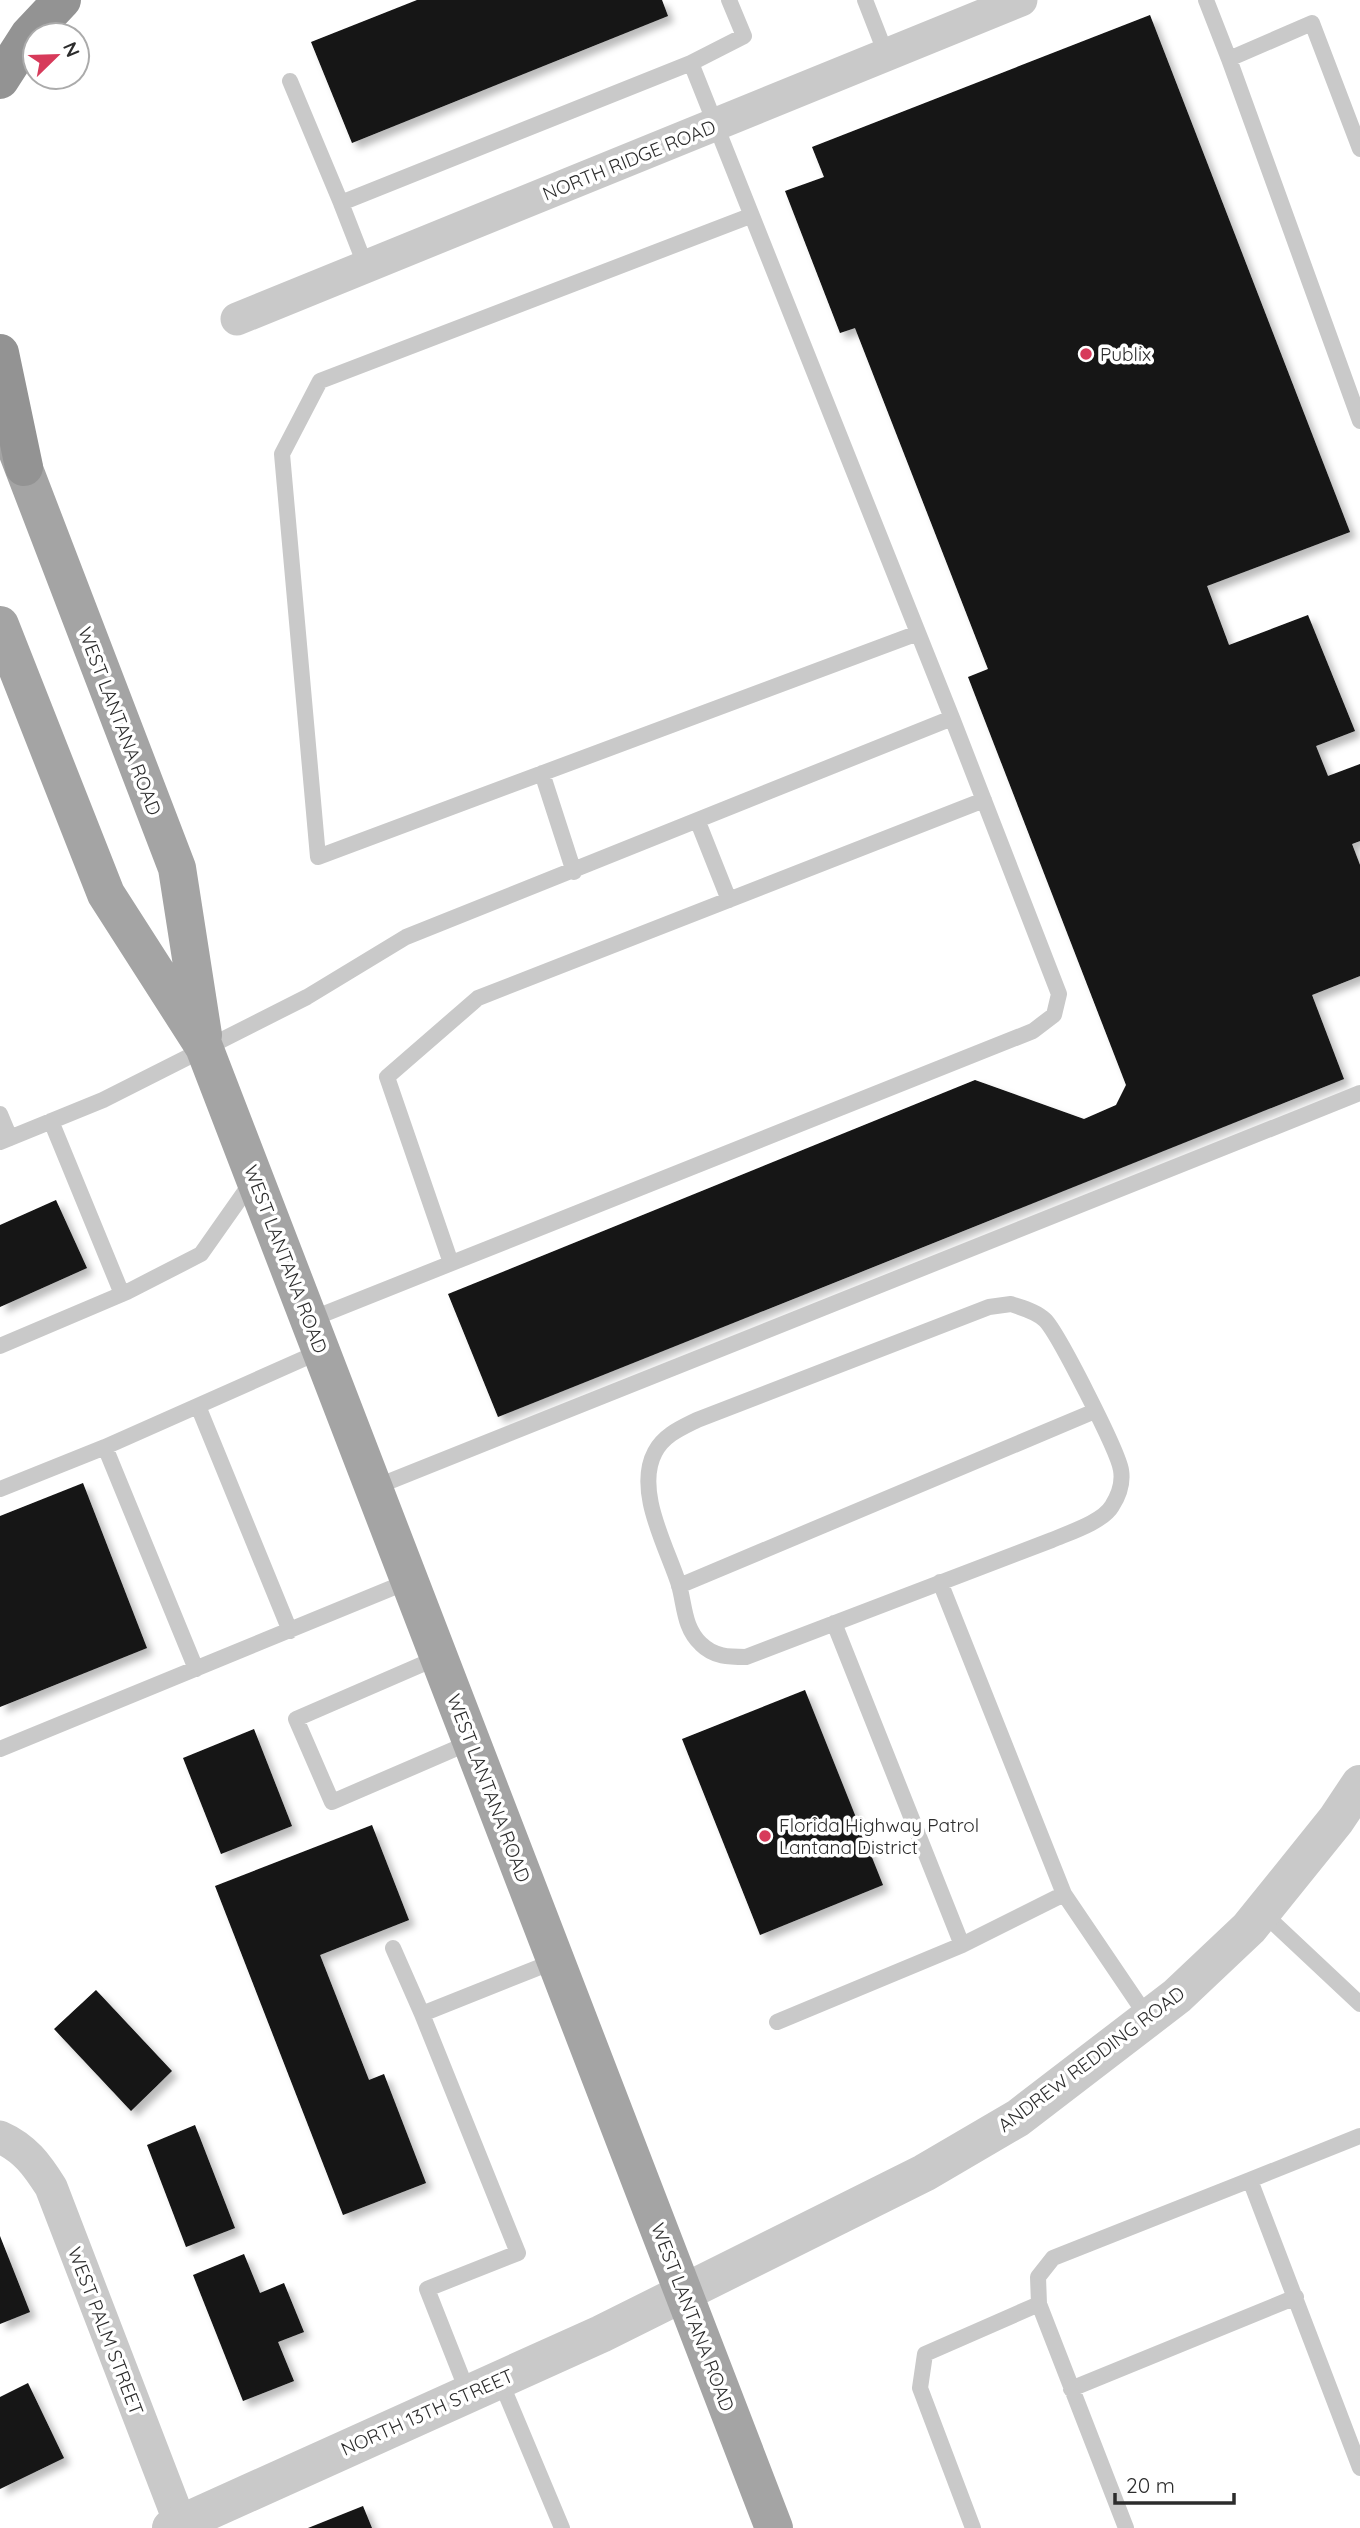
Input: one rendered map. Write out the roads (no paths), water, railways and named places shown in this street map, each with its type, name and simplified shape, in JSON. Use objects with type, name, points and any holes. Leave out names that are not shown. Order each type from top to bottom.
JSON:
[{"type":"highway","points":[[0,80],[29,35],[62,0]]},
{"type":"highway","points":[[0,354],[24,467]]},
{"type":"main road","name":"WEST LANTANA ROAD","points":[[0,404],[177,868],[204,1047]]},
{"type":"main road","name":"WEST LANTANA ROAD","points":[[0,625],[106,894],[204,1047],[774,2528]]},
{"type":"street","name":"NORTH RIDGE ROAD","points":[[237,319],[1021,0]]},
{"type":"street","name":"ANDREW REDDING ROAD","points":[[683,2293],[924,2173],[1006,2125],[1177,1996],[1263,1913],[1336,1820],[1360,1784]]},
{"type":"street","name":"WEST PALM STREET","points":[[7,2140],[36,2163],[51,2187],[178,2527]]},
{"type":"street","name":"NORTH 13TH STREET","points":[[178,2527],[601,2334],[683,2293]]},
{"type":"lane","points":[[341,202],[691,63],[744,36],[729,0]]},
{"type":"lane","points":[[865,0],[886,54]]},
{"type":"lane","points":[[1206,0],[1360,421]]},
{"type":"lane","points":[[1229,59],[1312,23],[1360,149]]},
{"type":"lane","points":[[0,1489],[198,1406],[315,1336],[451,1263],[1033,1031],[1054,1015],[1059,994],[691,63]]},
{"type":"lane","points":[[290,81],[366,267]]},
{"type":"lane","points":[[750,216],[320,381],[282,454],[318,857],[918,633]]},
{"type":"lane","points":[[0,1114],[5,1140],[103,1100],[307,997],[405,937],[574,872],[952,718]]},
{"type":"lane","points":[[542,773],[574,872]]},
{"type":"lane","points":[[451,1263],[387,1076],[478,999],[984,800]]},
{"type":"lane","points":[[698,821],[729,900]]},
{"type":"lane","points":[[373,1488],[1360,1093]]},
{"type":"lane","points":[[51,1121],[122,1294]]},
{"type":"lane","points":[[0,1346],[122,1294],[201,1254],[255,1178]]},
{"type":"lane","points":[[1011,1304],[1044,1320],[1095,1411],[1121,1469],[1120,1488],[1111,1509],[1089,1524],[746,1657],[722,1657],[701,1644],[686,1621],[679,1586],[658,1530],[650,1498],[650,1470],[654,1453],[669,1435],[697,1420],[989,1307],[1011,1304]]},
{"type":"lane","points":[[198,1406],[290,1631]]},
{"type":"lane","points":[[679,1586],[1095,1411]]},
{"type":"lane","points":[[104,1447],[196,1669]]},
{"type":"lane","points":[[0,1749],[410,1581]]},
{"type":"lane","points":[[940,1582],[1064,1894],[1148,2018]]},
{"type":"lane","points":[[834,1623],[961,1945]]},
{"type":"lane","points":[[439,1657],[296,1720],[332,1802],[471,1742]]},
{"type":"lane","points":[[777,2022],[961,1945],[1064,1894]]},
{"type":"lane","points":[[1263,1913],[1360,2004]]},
{"type":"lane","points":[[393,1948],[518,2253],[427,2289],[562,2528]]},
{"type":"lane","points":[[422,2014],[555,1961]]},
{"type":"lane","points":[[1126,2528],[1039,2304],[1038,2277],[1053,2258],[1360,2136]]},
{"type":"lane","points":[[1250,2180],[1360,2468]]},
{"type":"lane","points":[[1071,2389],[1296,2297]]},
{"type":"lane","points":[[974,2528],[920,2388],[925,2354],[1039,2304]]},
{"type":"place","name":"Publix","points":[[1086,354]]},
{"type":"place","name":"Florida Highway Patrol Lantana District","points":[[765,1836]]}]
